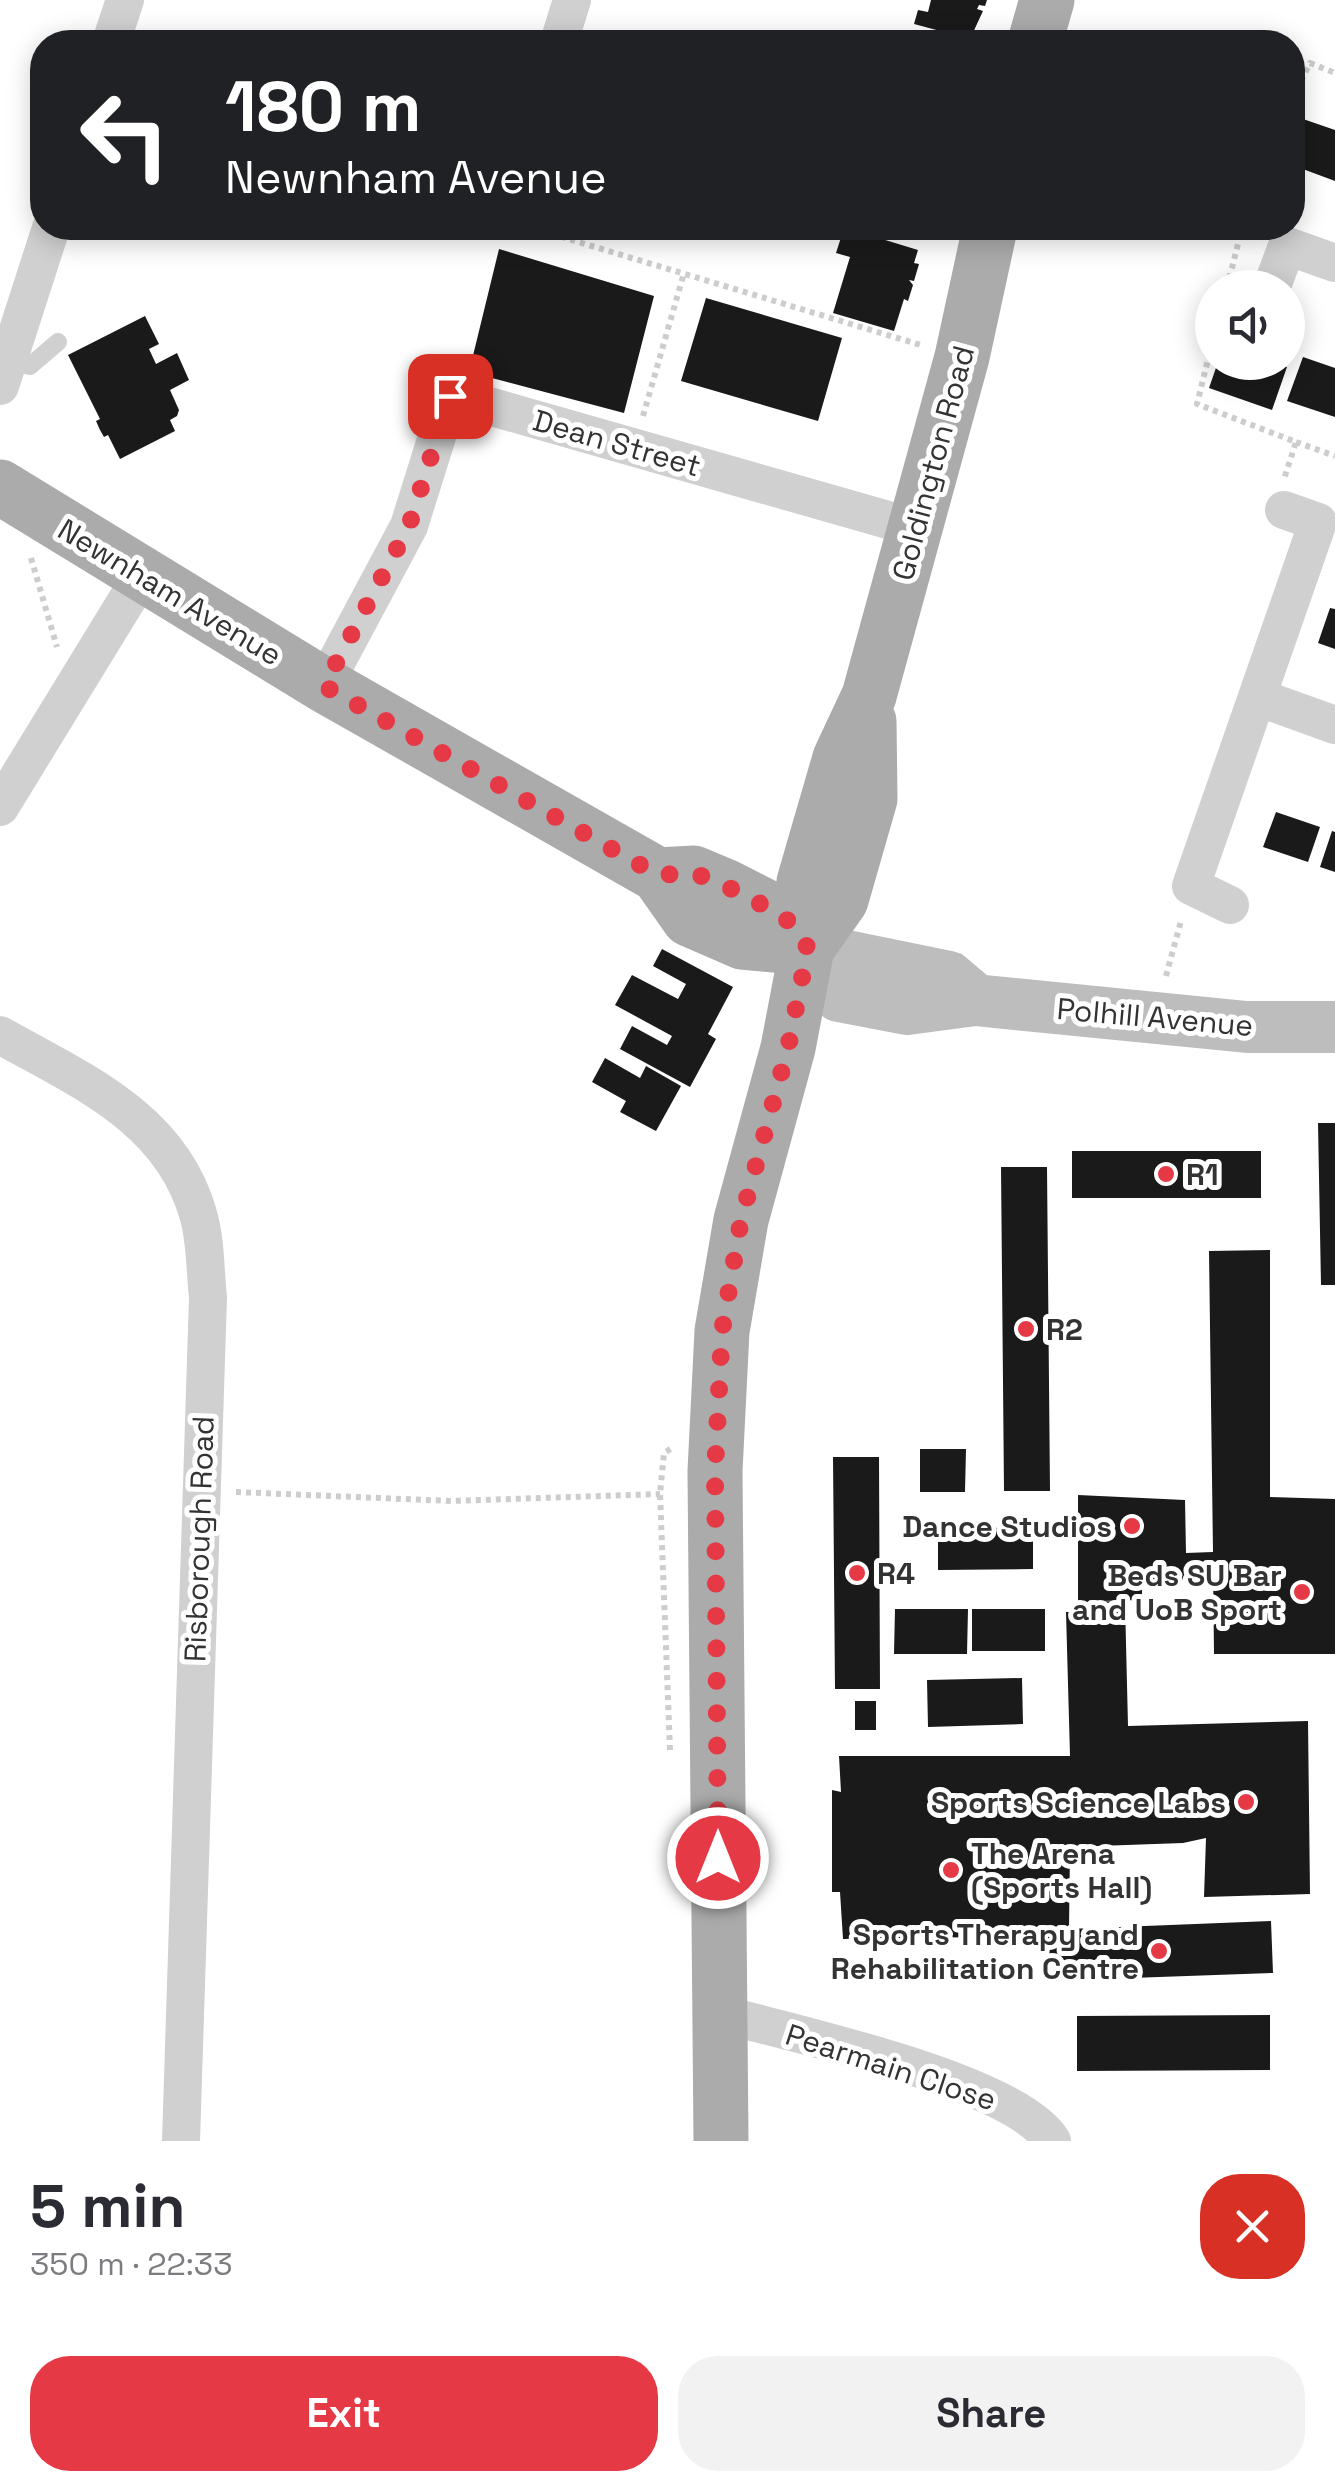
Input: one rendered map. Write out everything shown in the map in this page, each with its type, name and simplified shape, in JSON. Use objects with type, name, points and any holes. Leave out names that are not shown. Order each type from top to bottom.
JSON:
[{"type":"main road","points":[[1038,30],[1047,0]]},
{"type":"main road","name":"Goldington Road","points":[[721,2141],[715,1471],[722,1331],[741,1220],[788,1048],[808,948],[804,882],[840,758],[869,696],[962,357],[987,240]]},
{"type":"main road","name":"Newnham Avenue","points":[[3,496],[324,686],[658,875],[694,873],[784,916],[808,948]]},
{"type":"street","points":[[115,30],[125,0]]},
{"type":"street","points":[[562,30],[572,0]]},
{"type":"street","points":[[5,374],[47,240]]},
{"type":"street","points":[[1278,270],[1287,246],[1335,263]]},
{"type":"street","name":"Dean Street","points":[[324,686],[409,526],[450,396],[916,528]]},
{"type":"street","points":[[1230,904],[1191,886],[1318,522],[1284,510]]},
{"type":"street","points":[[0,807],[141,577]]},
{"type":"street","points":[[1257,697],[1335,725]]},
{"type":"street","name":"Polhill Avenue","points":[[808,948],[839,996],[906,1010],[976,1000],[1247,1028],[1335,1027]]},
{"type":"street","name":"Risborough Road","points":[[0,1035],[109,1096],[143,1123],[183,1171],[200,1217],[208,1298],[181,2141]]},
{"type":"street","name":"Pearmain Close","points":[[718,2013],[936,2075],[1017,2108],[1047,2132],[1052,2141]]},
{"type":"lane","points":[[5,374],[30,366],[58,342]]},
{"type":"path","points":[[1305,73],[1310,63],[1335,72]]},
{"type":"path","points":[[572,240],[962,357]]},
{"type":"path","points":[[1232,270],[1239,240]]},
{"type":"path","points":[[634,448],[684,274]]},
{"type":"path","points":[[1203,380],[1197,404],[1335,456]]},
{"type":"path","points":[[1284,510],[1284,476],[1296,442]]},
{"type":"path","points":[[28,548],[57,647]]},
{"type":"path","points":[[1153,1020],[1191,886]]},
{"type":"path","points":[[201,1492],[451,1502],[660,1494]]},
{"type":"building","points":[[931,0],[987,0],[985,6],[979,5],[977,9],[983,11],[974,30],[936,30],[914,24],[918,10],[928,12]]},
{"type":"building","points":[[1305,120],[1335,130],[1335,181],[1305,170]]},
{"type":"building","points":[[840,240],[885,240],[918,250],[914,281],[909,280],[913,285],[894,331],[833,313],[850,257],[836,253]]},
{"type":"building","points":[[499,249],[654,296],[624,413],[469,372]]},
{"type":"building","points":[[706,298],[842,338],[818,421],[681,381]]},
{"type":"building","points":[[145,316],[159,344],[149,349],[156,364],[177,353],[189,380],[170,390],[179,410],[170,420],[175,431],[120,459],[108,435],[104,437],[100,430],[96,421],[100,419],[68,355]]},
{"type":"building","points":[[1305,358],[1335,368],[1335,417],[1287,401],[1295,380],[1305,380]]},
{"type":"building","points":[[1212,380],[1282,380],[1272,410],[1209,388]]},
{"type":"building","points":[[1330,608],[1335,609],[1335,649],[1318,643]]},
{"type":"building","points":[[1276,812],[1320,827],[1308,862],[1263,847]]},
{"type":"building","points":[[1332,831],[1335,832],[1335,872],[1320,867]]},
{"type":"building","points":[[662,949],[733,987],[708,1034],[716,1039],[690,1087],[620,1049],[632,1026],[667,1045],[672,1036],[615,1005],[632,975],[678,999],[686,984],[653,966]]},
{"type":"building","points":[[605,1058],[640,1078],[646,1066],[681,1086],[656,1131],[620,1112],[626,1101],[592,1082]]},
{"type":"building","points":[[1318,1123],[1335,1123],[1335,1285],[1321,1285]]},
{"type":"building","name":"R1","points":[[1072,1151],[1261,1151],[1261,1198],[1072,1198]]},
{"type":"building","name":"R2","points":[[1001,1167],[1047,1167],[1050,1491],[1004,1491]]},
{"type":"building","points":[[1270,1250],[1270,1497],[1335,1499],[1335,1654],[1214,1654],[1213,1566],[1192,1566],[1192,1580],[1142,1580],[1142,1600],[1101,1601],[1125,1602],[1128,1726],[1308,1721],[1310,1894],[1204,1897],[1206,1838],[1183,1843],[1070,1847],[1069,1929],[1271,1921],[1273,1973],[1046,1981],[1045,1936],[843,1939],[840,1892],[832,1892],[832,1790],[841,1792],[839,1756],[1070,1756],[1066,1612],[1078,1612],[1078,1495],[1185,1500],[1186,1553],[1213,1552],[1209,1251]]},
{"type":"building","points":[[920,1449],[966,1449],[965,1492],[920,1492]]},
{"type":"building","name":"R4","points":[[833,1457],[879,1457],[880,1689],[835,1689]]},
{"type":"building","points":[[1033,1527],[1033,1569],[938,1570],[938,1529]]},
{"type":"building","points":[[895,1609],[968,1609],[967,1654],[894,1654]]},
{"type":"building","points":[[972,1609],[1045,1609],[1045,1651],[972,1651]]},
{"type":"building","points":[[1022,1678],[1023,1724],[928,1727],[927,1680]]},
{"type":"building","points":[[855,1701],[876,1701],[876,1730],[855,1730]]},
{"type":"building","points":[[1270,2015],[1270,2070],[1077,2071],[1077,2016]]},
{"type":"place","name":"R1","points":[[1166,1174]]},
{"type":"place","name":"R2","points":[[1026,1329]]},
{"type":"place","name":"Dance Studios","points":[[1132,1526]]},
{"type":"place","name":"R4","points":[[857,1573]]},
{"type":"place","name":"Beds SU Bar and UoB Sport","points":[[1302,1592]]},
{"type":"place","name":"Sports Science Labs","points":[[1246,1802]]},
{"type":"place","name":"The Arena (Sports Hall)","points":[[951,1870]]},
{"type":"place","name":"Sports Therapy and Rehabilitation Centre","points":[[1159,1951]]},
{"type":"route","points":[[450,396],[409,526],[324,686],[658,875],[694,873],[784,916],[808,948],[788,1048],[741,1220],[722,1331],[715,1471],[718,1858]]}]
